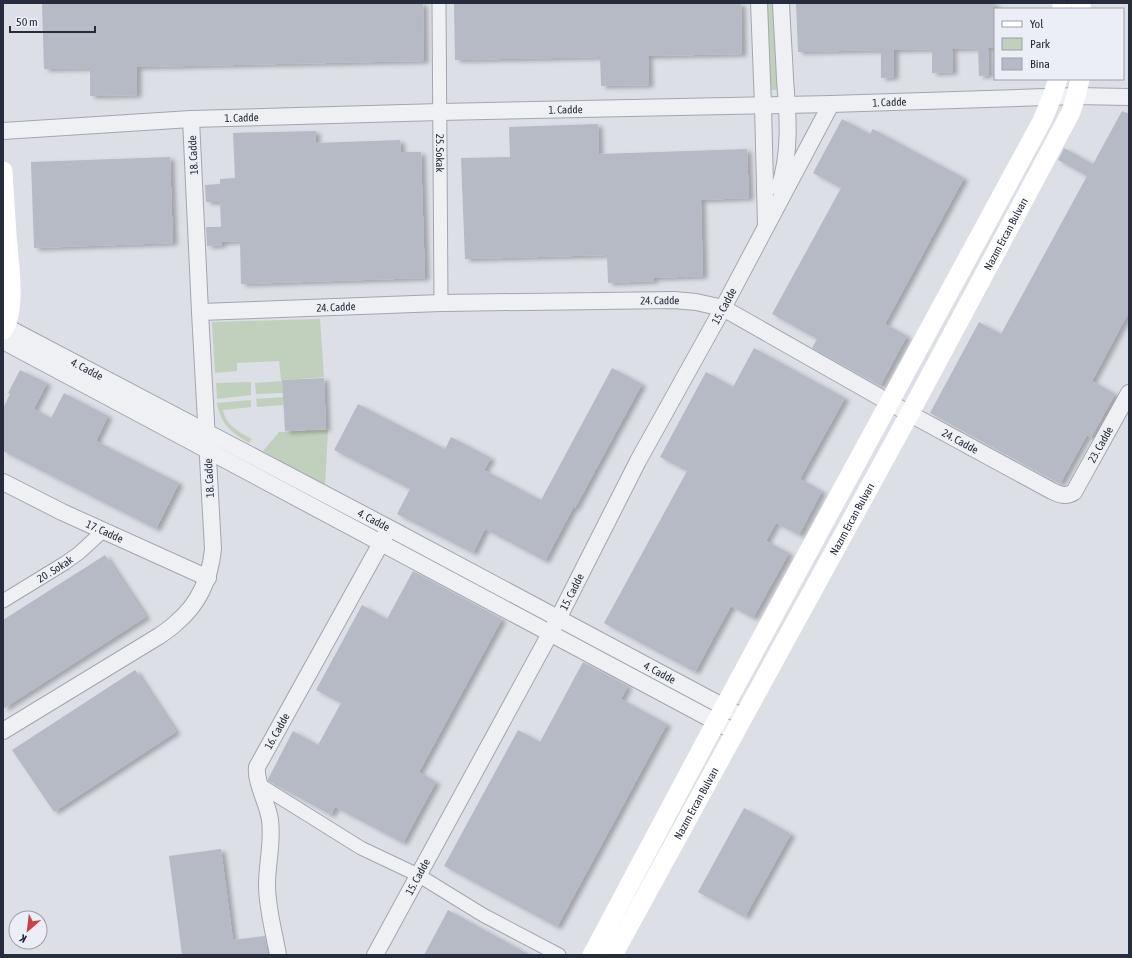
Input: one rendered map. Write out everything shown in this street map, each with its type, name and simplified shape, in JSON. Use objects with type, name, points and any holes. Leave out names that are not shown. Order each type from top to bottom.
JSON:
[{"type":"main road","name":"Nazım Ercan Bulvarı","points":[[592,955],[720,715],[1042,121],[1058,80]]},
{"type":"main road","name":"Nazım Ercan Bulvarı","points":[[613,955],[910,413],[1071,112],[1078,88]]},
{"type":"main road","points":[[3,171],[10,280],[10,308],[4,330]]},
{"type":"street","name":"25. Sokak","points":[[439,3],[441,303]]},
{"type":"street","name":"15. Cadde","points":[[758,3],[763,105],[766,228]]},
{"type":"street","name":"15. Cadde","points":[[766,228],[784,171],[787,132],[787,105],[781,3]]},
{"type":"street","name":"1. Cadde","points":[[3,131],[191,119],[831,104],[1052,97],[1078,88],[1129,97]]},
{"type":"street","name":"15. Cadde","points":[[375,955],[558,619],[638,461],[723,308],[831,104]]},
{"type":"street","name":"18. Cadde","points":[[3,731],[159,636],[177,623],[201,594],[208,578],[214,549],[200,312],[191,119]]},
{"type":"street","name":"24. Cadde","points":[[200,312],[441,303],[674,300],[696,302],[723,308],[890,403],[1052,491],[1064,496],[1070,495]]},
{"type":"street","name":"4. Cadde","points":[[4,330],[390,528],[558,619],[720,715]]},
{"type":"street","name":"4. Cadde","points":[[4,330],[208,451],[550,633],[739,725]]},
{"type":"street","name":"23. Cadde","points":[[1070,495],[1074,492],[1129,393]]},
{"type":"street","name":"17. Cadde","points":[[3,482],[41,502],[208,578]]},
{"type":"street","name":"16. Cadde","points":[[278,955],[268,902],[267,886],[271,826],[268,809],[256,771],[258,762],[390,528]]},
{"type":"street","name":"20 . Sokak","points":[[3,601],[69,560],[103,531]]},
{"type":"street","points":[[260,785],[361,848],[418,875],[483,915],[559,955]]},
{"type":"green space","points":[[767,3],[773,3],[777,90],[771,90]]},
{"type":"green space","points":[[320,319],[324,377],[281,380],[279,361],[237,363],[237,371],[215,373],[212,322]]},
{"type":"green space","points":[[282,381],[283,393],[256,394],[255,383]]},
{"type":"green space","points":[[251,382],[251,395],[217,399],[216,383]]},
{"type":"green space","points":[[283,397],[283,405],[257,407],[256,399]]},
{"type":"green space","points":[[251,400],[251,407],[223,410],[230,424],[238,431],[252,439],[249,443],[232,431],[224,422],[217,403]]},
{"type":"green space","points":[[328,430],[325,486],[263,451],[279,432]]},
{"type":"building","points":[[42,3],[423,3],[424,61],[137,67],[137,95],[90,96],[90,68],[44,69]]},
{"type":"building","points":[[454,3],[741,3],[742,54],[648,56],[649,85],[601,86],[600,57],[455,60]]},
{"type":"building","points":[[796,3],[995,3],[994,48],[988,48],[989,75],[979,76],[978,48],[952,49],[953,72],[932,73],[932,49],[894,50],[894,77],[881,78],[881,50],[798,52]]},
{"type":"building","points":[[1122,111],[1129,114],[1129,312],[1092,381],[1115,394],[1091,438],[1087,435],[1060,484],[930,413],[979,322],[1001,334],[1087,176],[1058,160],[1064,148],[1093,164]]},
{"type":"building","points":[[842,119],[870,134],[873,129],[964,178],[885,324],[907,336],[880,386],[812,348],[817,339],[772,314],[841,188],[813,173]]},
{"type":"building","points":[[598,124],[599,154],[747,149],[749,198],[701,200],[703,276],[653,278],[654,281],[608,283],[607,255],[465,259],[461,158],[510,157],[509,127]]},
{"type":"building","points":[[316,131],[316,143],[400,140],[401,152],[421,152],[425,278],[241,284],[240,241],[222,242],[222,245],[207,246],[206,227],[221,227],[220,202],[206,202],[205,185],[220,184],[220,179],[235,178],[233,133]]},
{"type":"building","points":[[170,157],[173,243],[34,248],[31,162]]},
{"type":"building","points":[[754,348],[845,398],[800,479],[822,491],[799,535],[776,523],[766,541],[789,553],[753,618],[731,606],[695,672],[604,623],[687,471],[660,457],[706,372],[733,387]]},
{"type":"building","points":[[612,368],[642,384],[545,561],[485,529],[473,553],[397,514],[410,489],[334,450],[358,404],[445,449],[451,437],[491,458],[484,470],[541,500]]},
{"type":"building","points":[[20,370],[47,383],[34,409],[51,418],[64,393],[108,416],[96,441],[179,483],[156,529],[3,451],[3,408],[10,394],[8,393]]},
{"type":"building","points":[[324,378],[326,429],[285,431],[282,380]]},
{"type":"building","points":[[105,555],[146,617],[3,709],[3,620]]},
{"type":"building","points":[[413,571],[502,619],[419,772],[436,782],[403,843],[335,807],[331,815],[268,781],[268,779],[293,731],[318,745],[341,703],[316,690],[362,605],[387,619]]},
{"type":"building","points":[[583,662],[628,686],[621,699],[667,724],[557,927],[444,866],[518,730],[540,742]]},
{"type":"building","points":[[135,670],[176,732],[54,812],[12,750]]},
{"type":"building","points":[[744,808],[791,834],[745,917],[698,892]]},
{"type":"building","points":[[221,849],[233,940],[265,936],[268,955],[182,955],[169,856]]},
{"type":"building","points":[[448,910],[530,955],[424,955]]}]
